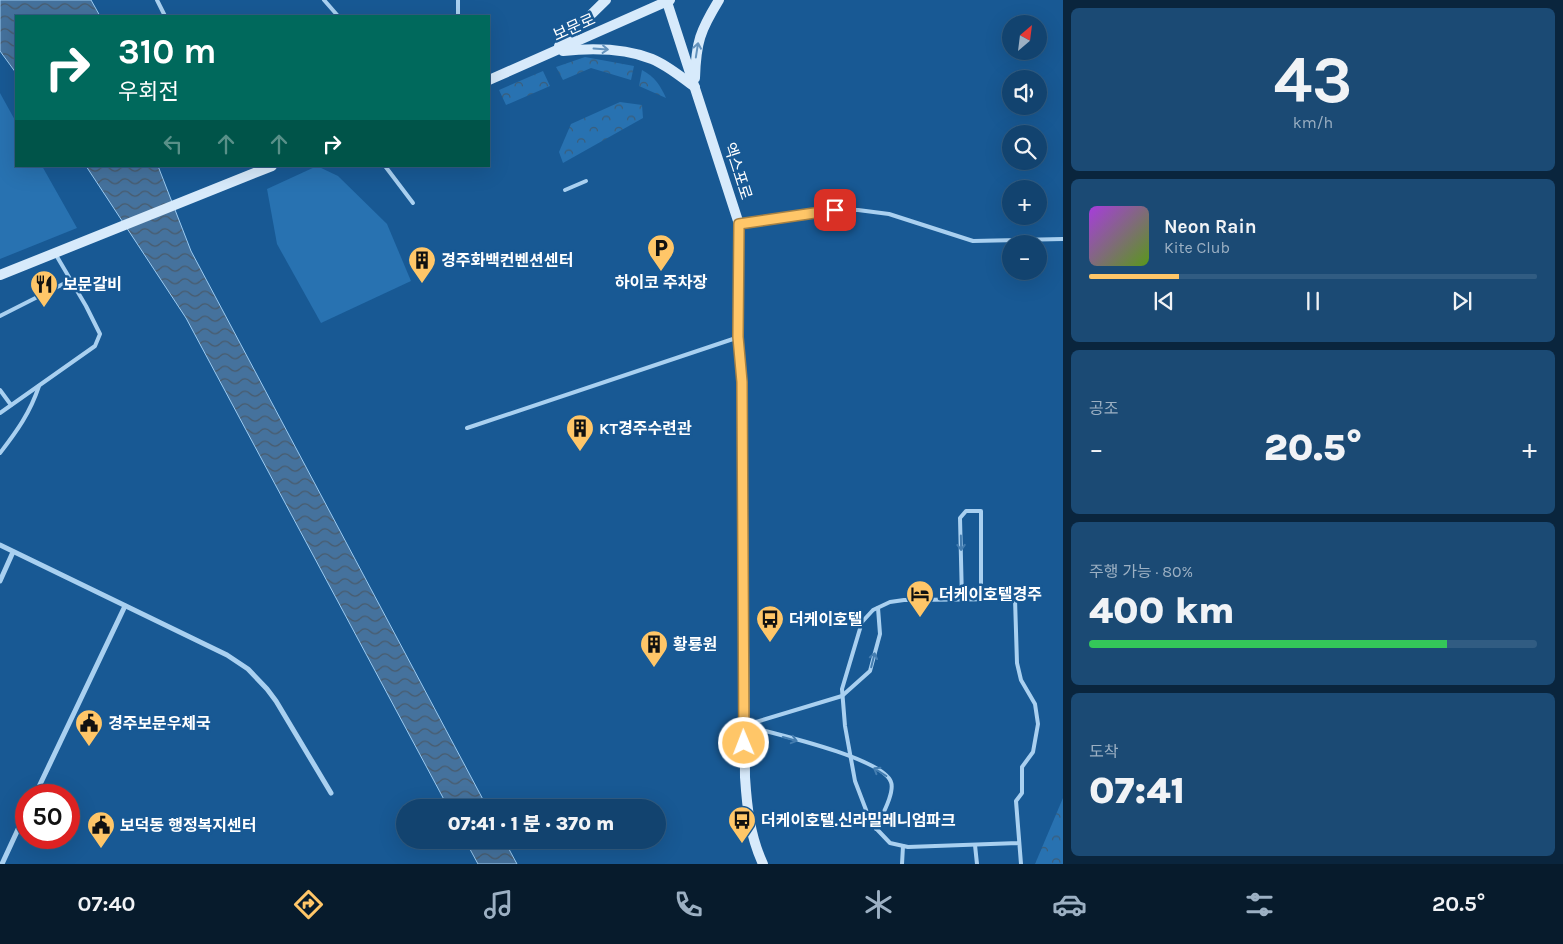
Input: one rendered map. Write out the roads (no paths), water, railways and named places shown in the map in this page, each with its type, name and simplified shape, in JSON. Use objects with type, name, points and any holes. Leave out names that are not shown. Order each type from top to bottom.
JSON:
[{"type":"main road","points":[[553,52],[606,0]]},
{"type":"main road","points":[[694,86],[697,44],[701,32],[719,0]]},
{"type":"main road","name":"보문로","points":[[490,80],[668,1]]},
{"type":"main road","name":"엑스포로","points":[[668,1],[739,224],[738,337],[742,391],[743,726],[748,817],[754,841],[764,864]]},
{"type":"main road","points":[[553,52],[606,49],[651,58],[694,86]]},
{"type":"main road","points":[[0,275],[270,167]]},
{"type":"street","points":[[0,545],[239,662],[257,677],[276,701],[331,794]]},
{"type":"street","points":[[0,580],[13,552]]},
{"type":"street","points":[[39,784],[126,606]]},
{"type":"street","points":[[2,864],[15,836]]},
{"type":"lane","points":[[157,0],[164,15]]},
{"type":"lane","points":[[324,0],[337,15]]},
{"type":"lane","points":[[458,0],[458,15]]},
{"type":"lane","points":[[252,174],[258,167]]},
{"type":"lane","points":[[386,167],[413,202]]},
{"type":"lane","points":[[565,190],[586,182]]},
{"type":"lane","points":[[739,224],[835,210],[858,210],[889,214],[973,241],[1063,240]]},
{"type":"lane","points":[[0,413],[96,346],[99,339],[100,334],[54,253]]},
{"type":"lane","points":[[0,316],[71,280]]},
{"type":"lane","points":[[467,428],[738,337]]},
{"type":"lane","points":[[0,453],[25,418],[39,386]]},
{"type":"lane","points":[[0,390],[11,405]]},
{"type":"lane","points":[[962,600],[960,518],[966,511],[981,510],[981,600]]},
{"type":"lane","points":[[1019,843],[903,846],[890,843],[871,824],[855,781],[845,726],[842,690],[862,622],[878,608],[890,602],[904,600],[1015,599],[1017,663],[1021,680],[1035,704],[1038,724],[1033,752],[1022,767],[1022,793],[1016,801],[1021,864]]},
{"type":"lane","points":[[743,726],[842,696],[870,672],[880,634],[878,608]]},
{"type":"lane","points":[[743,726],[850,755],[882,772],[892,783],[892,791],[876,829]]},
{"type":"lane","points":[[975,845],[976,864]]},
{"type":"lane","points":[[902,864],[903,846]]},
{"type":"water","points":[[0,0],[91,0],[99,15],[15,15],[15,72],[0,51]]},
{"type":"water","points":[[87,167],[158,167],[191,251],[483,799],[444,799],[186,318]]},
{"type":"water","points":[[470,849],[509,849],[517,864],[478,864]]},
{"type":"place","name":"하이코 주차장","points":[[661,272]]},
{"type":"place","name":"경주화백컨벤션센터","points":[[422,284]]},
{"type":"place","name":"보문갈비","points":[[44,308]]},
{"type":"place","name":"KT경주수련관","points":[[580,452]]},
{"type":"place","name":"더케이호텔경주","points":[[920,618]]},
{"type":"place","name":"더케이호텔","points":[[770,643]]},
{"type":"place","name":"황룡원","points":[[654,668]]},
{"type":"place","name":"경주보문우체국","points":[[89,747]]},
{"type":"place","name":"더케이호텔.신라밀레니엄파크","points":[[742,844]]},
{"type":"place","name":"보덕동 행정복지센터","points":[[101,849]]}]
